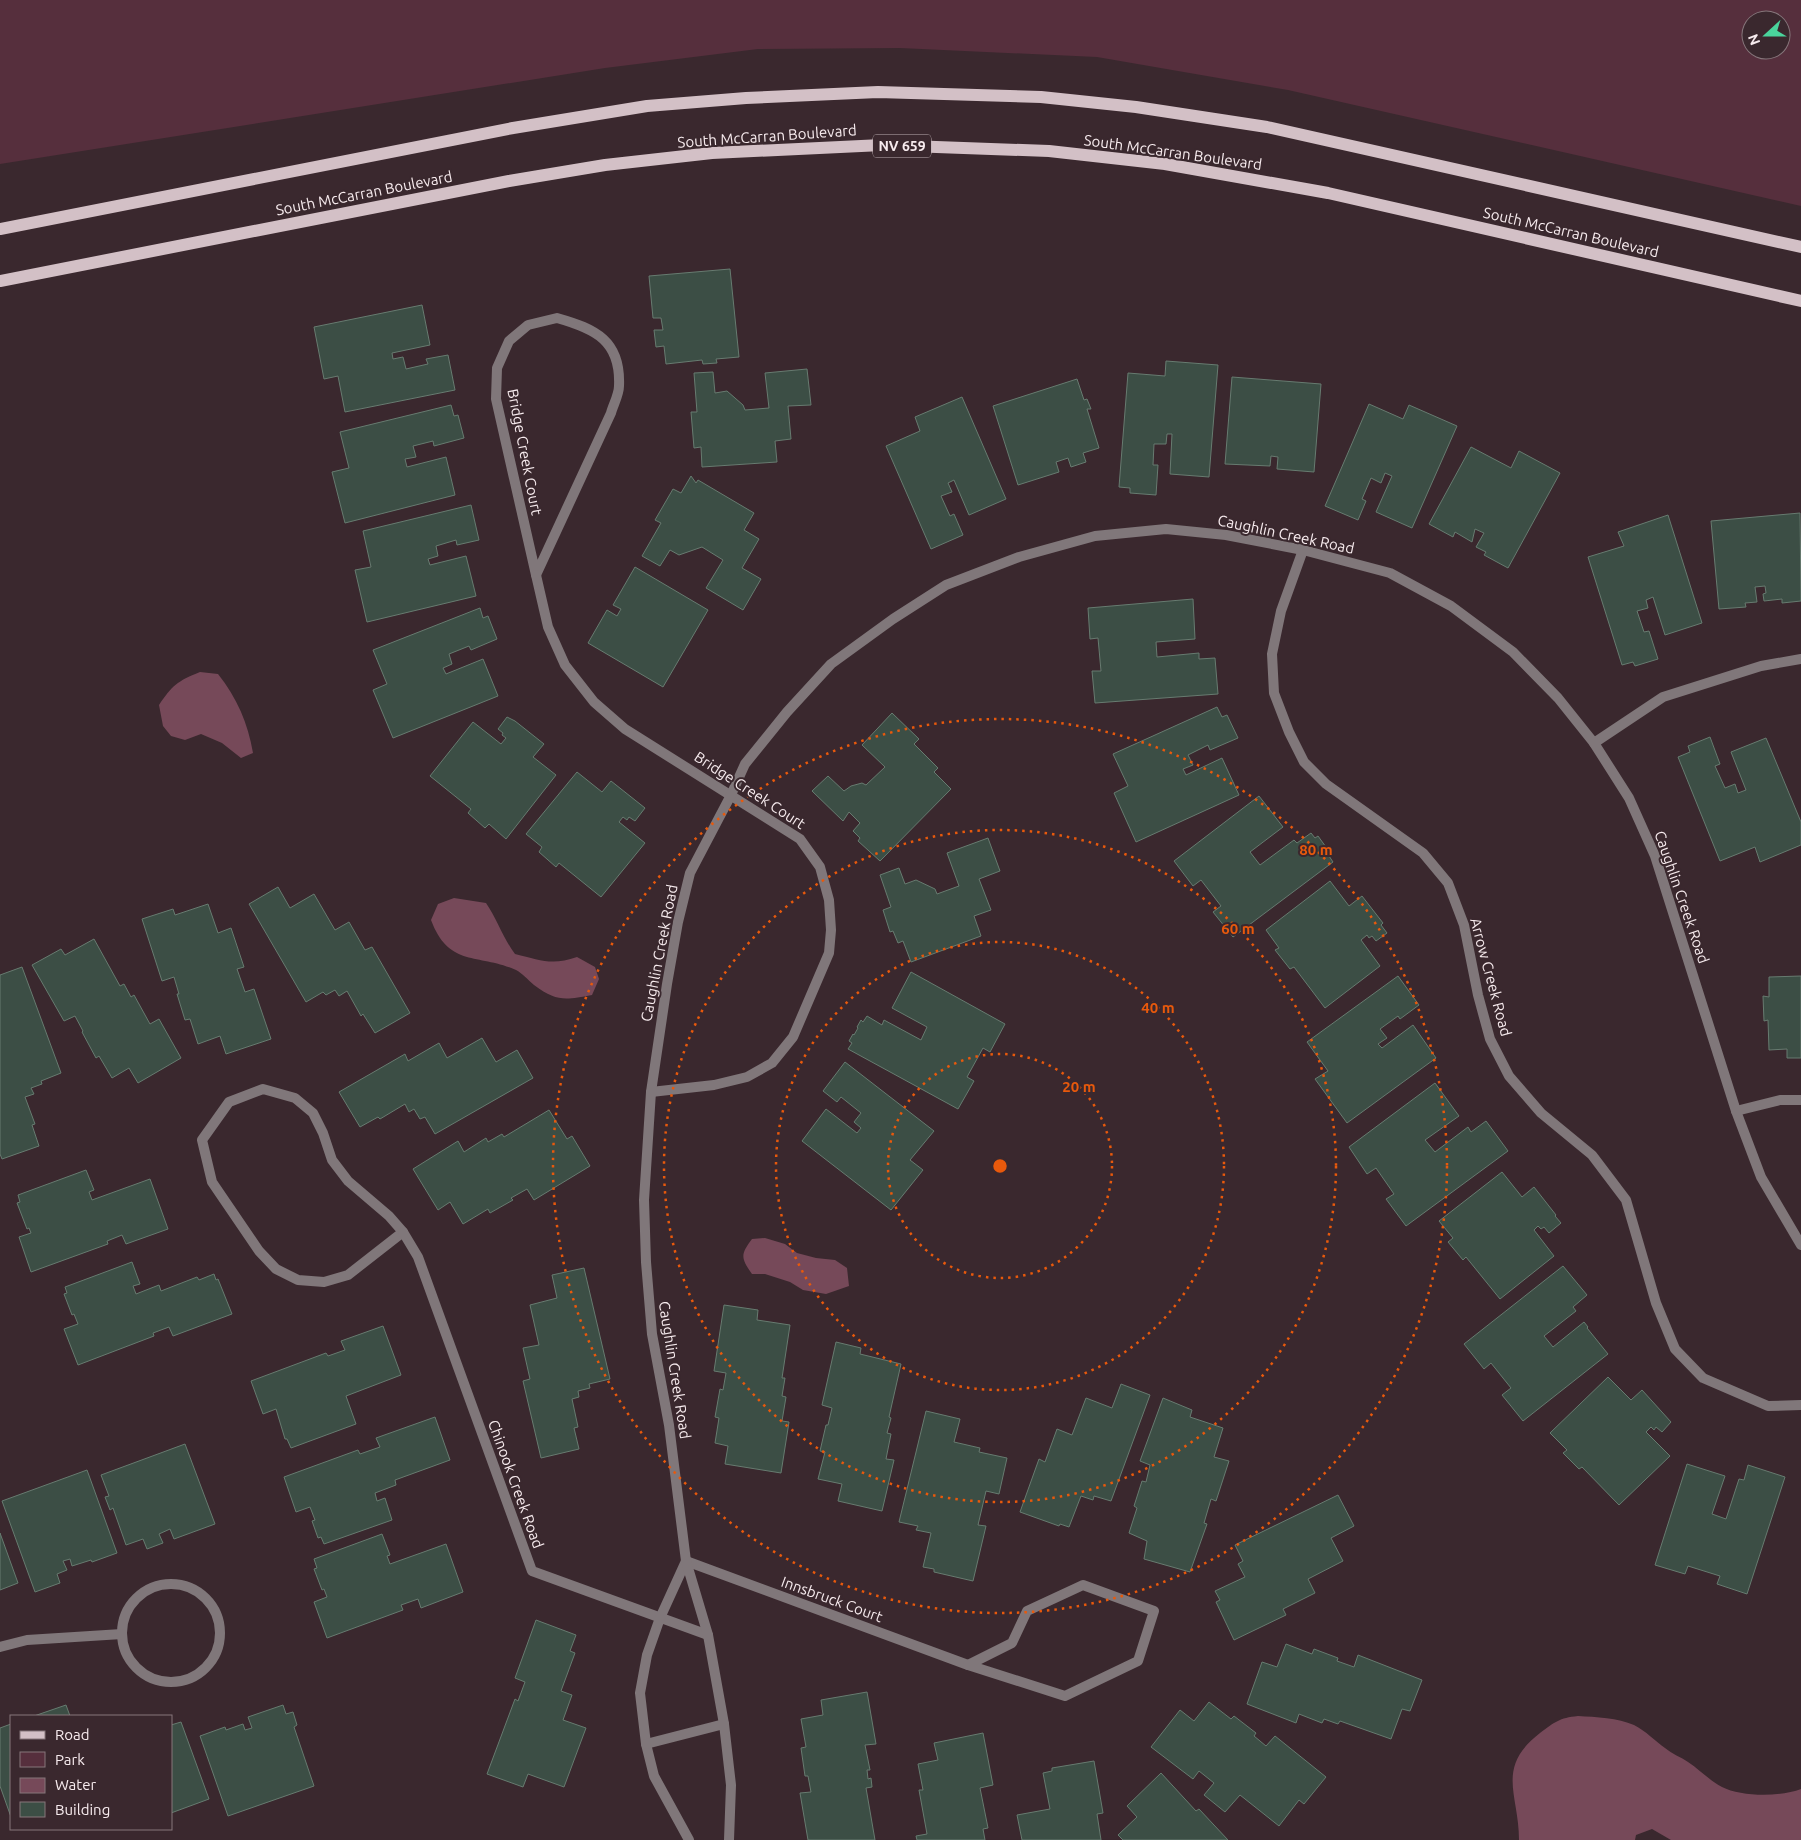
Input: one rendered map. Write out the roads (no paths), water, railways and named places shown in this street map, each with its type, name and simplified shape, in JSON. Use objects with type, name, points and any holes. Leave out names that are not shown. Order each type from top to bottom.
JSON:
[{"type":"main road","points":[[0,229],[513,128],[647,106],[746,98],[878,92],[1042,97],[1136,107],[1267,127],[1801,247]]},
{"type":"main road","name":"South McCarran Boulevard","points":[[0,281],[508,181],[605,165],[712,154],[882,145],[1049,151],[1184,167],[1328,193],[1801,301]]},
{"type":"street","name":"Bridge Creek Court","points":[[536,575],[611,413],[619,388],[616,354],[603,338],[582,325],[557,318],[528,325],[509,341],[496,368],[496,399],[536,575],[548,627],[565,665],[594,702],[625,730],[732,795],[800,840],[820,867],[829,900],[830,953],[793,1037],[772,1062],[747,1077],[722,1083],[651,1092]]},
{"type":"street","name":"Caughlin Creek Road","points":[[729,1840],[731,1785],[724,1724],[708,1636],[686,1561],[669,1425],[652,1334],[646,1262],[644,1200],[651,1092],[667,984],[678,922],[690,873],[732,795],[746,764],[788,712],[831,664],[893,619],[946,585],[1019,557],[1094,536],[1166,530],[1226,535],[1302,550],[1390,573],[1451,606],[1513,652],[1558,698],[1594,742],[1629,798],[1655,856],[1736,1111],[1761,1177],[1801,1245]]},
{"type":"street","name":"Arrow Creek Road","points":[[1302,550],[1282,611],[1272,654],[1274,693],[1289,732],[1304,762],[1326,784],[1423,853],[1448,883],[1464,925],[1478,995],[1490,1039],[1509,1076],[1541,1113],[1592,1155],[1626,1200],[1656,1303],[1675,1349],[1704,1378],[1768,1406],[1801,1405]]},
{"type":"street","points":[[1594,742],[1663,696],[1761,666],[1801,659]]},
{"type":"street","name":"Chinook Creek Road","points":[[402,1232],[348,1275],[324,1282],[298,1280],[276,1269],[258,1250],[212,1182],[202,1140],[229,1102],[263,1090],[295,1098],[313,1113],[323,1133],[332,1160],[348,1181],[389,1216],[402,1232],[418,1257],[532,1571],[708,1636]]},
{"type":"street","points":[[1736,1111],[1780,1100],[1801,1100]]},
{"type":"street","points":[[686,1561],[660,1618],[647,1655],[640,1693],[646,1744],[654,1776],[689,1840]]},
{"type":"street","name":"Innsbruck Court","points":[[686,1561],[968,1664],[1065,1696],[1138,1661],[1154,1611],[1083,1585],[1027,1611],[1012,1643],[968,1664]]},
{"type":"street","points":[[170,1584],[186,1586],[199,1593],[210,1603],[218,1617],[220,1633],[218,1650],[209,1665],[196,1676],[181,1682],[163,1682],[147,1676],[134,1666],[125,1651],[122,1634],[124,1619],[130,1605],[141,1594],[155,1587],[170,1584]]},
{"type":"street","points":[[0,1647],[27,1640],[122,1634]]},
{"type":"street","points":[[646,1744],[724,1724]]},
{"type":"water","points":[[200,672],[218,674],[231,692],[245,721],[253,753],[241,758],[222,743],[201,734],[185,740],[171,736],[163,726],[159,705],[176,685]]},
{"type":"water","points":[[454,898],[486,903],[515,954],[553,962],[577,957],[595,967],[599,979],[592,995],[568,999],[555,997],[542,991],[516,970],[466,957],[447,946],[438,935],[431,920],[438,904]]},
{"type":"water","points":[[765,1238],[785,1244],[797,1253],[835,1260],[847,1268],[849,1286],[826,1294],[803,1290],[790,1282],[765,1274],[752,1274],[744,1260],[745,1249],[752,1239]]},
{"type":"water","points":[[1578,1716],[1614,1719],[1634,1725],[1713,1781],[1730,1790],[1740,1793],[1772,1795],[1801,1789],[1801,1840],[1671,1840],[1652,1829],[1636,1835],[1635,1840],[1519,1840],[1513,1782],[1518,1758],[1526,1746],[1550,1726],[1562,1719]]}]
